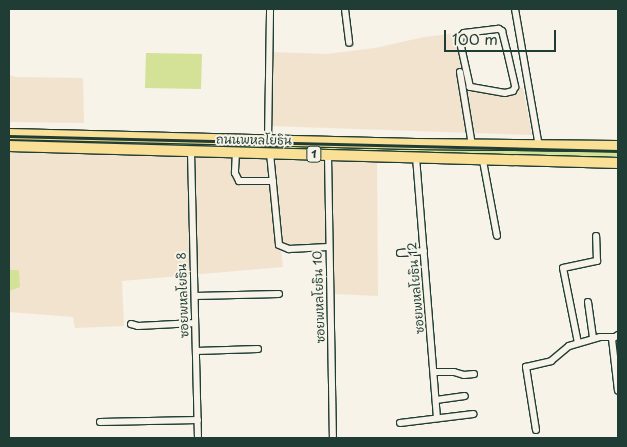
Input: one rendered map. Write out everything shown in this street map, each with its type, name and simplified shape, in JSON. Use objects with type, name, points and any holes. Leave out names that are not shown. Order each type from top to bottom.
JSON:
[{"type":"main road","name":"ถนนพหลโยธิน","points":[[9,134],[472,145],[618,146]]},
{"type":"main road","points":[[28,147],[29,135]]},
{"type":"main road","points":[[191,138],[191,152]]},
{"type":"main road","points":[[218,152],[219,139]]},
{"type":"main road","points":[[328,142],[328,155]]},
{"type":"main road","name":"ถนนพหลโยธิน","points":[[9,146],[416,157],[483,161],[618,163]]},
{"type":"street","points":[[268,140],[270,9]]},
{"type":"street","points":[[345,9],[349,42]]},
{"type":"street","points":[[515,9],[539,146]]},
{"type":"street","points":[[502,31],[513,74],[515,86],[513,91],[505,93],[470,87],[461,36],[464,33],[502,31]]},
{"type":"street","points":[[460,72],[472,145]]},
{"type":"street","points":[[513,74],[527,75]]},
{"type":"street","name":"ซอยพหลโยธิน 8","points":[[191,152],[198,438]]},
{"type":"street","points":[[236,152],[235,173],[239,181],[272,181]]},
{"type":"street","points":[[270,153],[279,246],[289,249],[328,247]]},
{"type":"street","name":"ซอยพหลโยธิน 10","points":[[328,155],[328,247],[334,377],[333,438]]},
{"type":"street","name":"ซอยพหลโยธิน 12","points":[[416,157],[437,418]]},
{"type":"street","points":[[483,161],[497,236]]},
{"type":"street","points":[[578,344],[563,268],[597,261],[596,236]]},
{"type":"street","points":[[400,253],[424,251]]},
{"type":"street","points":[[194,296],[279,294]]},
{"type":"street","points":[[588,302],[593,339]]},
{"type":"street","points":[[131,324],[138,326],[195,323]]},
{"type":"street","points":[[536,430],[526,366],[551,361],[569,346],[593,339],[616,336]]},
{"type":"street","points":[[616,336],[612,344],[618,391]]},
{"type":"street","points":[[196,351],[258,349]]},
{"type":"street","points":[[434,372],[474,374]]},
{"type":"street","points":[[436,400],[465,396]]},
{"type":"street","points":[[400,423],[473,414]]},
{"type":"street","points":[[100,422],[198,420]]},
{"type":"shaded area","points":[[457,33],[466,89],[523,88],[532,135],[270,126],[270,52],[327,54],[375,48],[424,37]]},
{"type":"shaded area","points":[[9,75],[16,77],[83,78],[84,123],[9,122]]},
{"type":"shaded area","points":[[9,149],[377,162],[378,296],[335,294],[332,250],[281,250],[283,267],[122,281],[124,326],[75,328],[73,317],[9,312]]},
{"type":"green space","points":[[146,53],[202,54],[201,89],[145,88]]},
{"type":"green space","points":[[226,142],[618,150],[618,159],[225,148]]},
{"type":"green space","points":[[9,270],[19,270],[20,287],[9,291]]},
{"type":"railway","points":[[9,136],[618,151]]}]
